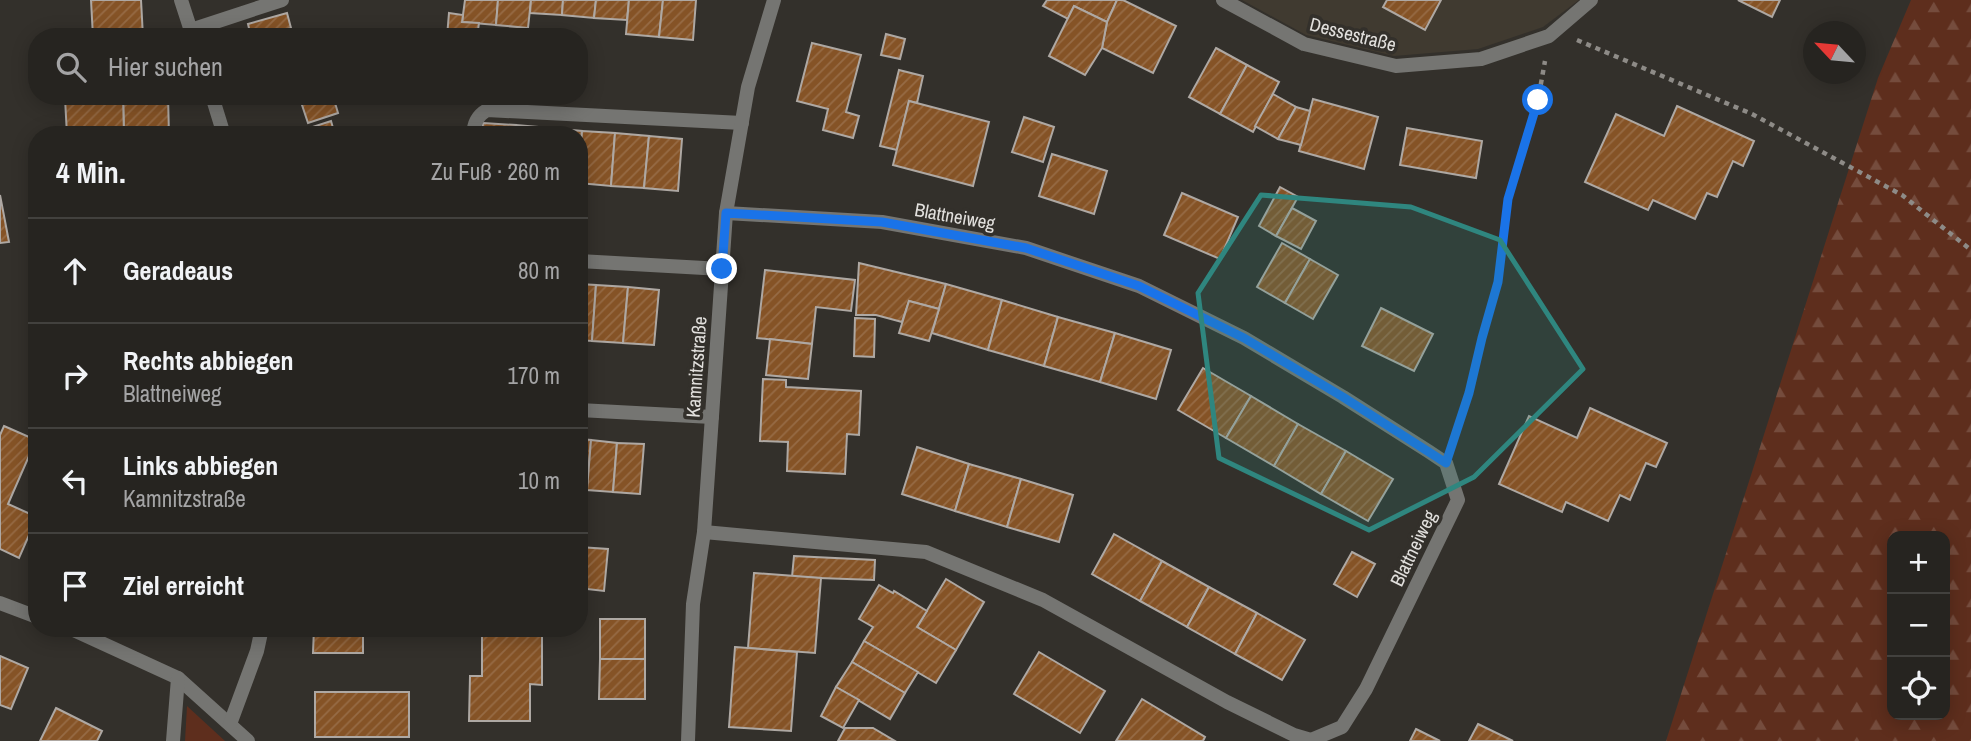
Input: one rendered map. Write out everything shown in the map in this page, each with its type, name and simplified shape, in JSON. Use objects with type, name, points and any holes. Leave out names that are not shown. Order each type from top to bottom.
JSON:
[{"type":"street","points":[[181,0],[190,28]]},
{"type":"street","points":[[206,28],[282,0]]},
{"type":"street","name":"Kamnitzstraße","points":[[688,741],[693,604],[704,532],[726,213],[748,87],[774,0]]},
{"type":"street","name":"Dessestraße","points":[[1223,0],[1304,44],[1396,66],[1480,59],[1549,36],[1591,0]]},
{"type":"street","points":[[215,105],[221,126]]},
{"type":"street","points":[[474,126],[479,115],[487,110],[742,123]]},
{"type":"street","name":"Blattneiweg","points":[[704,532],[926,552],[1043,600],[1227,702],[1294,735],[1311,740],[1342,727],[1366,689],[1458,500],[1446,463],[1244,338],[1139,286],[1026,248],[882,222],[726,213]]},
{"type":"street","points":[[588,262],[722,269]]},
{"type":"street","points":[[588,410],[712,417]]},
{"type":"street","points":[[0,603],[28,614]]},
{"type":"street","points":[[89,637],[178,678],[248,741]]},
{"type":"street","points":[[230,724],[260,637]]},
{"type":"street","points":[[173,741],[178,678]]},
{"type":"path","points":[[1446,463],[1469,393],[1498,282],[1508,199],[1538,100],[1549,36],[1580,40],[1752,114],[1902,195],[1971,250]]},
{"type":"highlighted area","points":[[1261,195],[1411,207],[1500,240],[1583,369],[1474,477],[1369,530],[1219,458],[1198,293]]},
{"type":"shaded area","points":[[1242,0],[1579,0],[1543,27],[1478,49],[1394,56],[1306,35]]},
{"type":"green space","points":[[1911,0],[1971,0],[1971,741],[1666,741],[1878,78]]},
{"type":"green space","points":[[187,706],[225,741],[185,741]]},
{"type":"building","points":[[91,0],[141,0],[143,28],[93,28]]},
{"type":"building","points":[[465,0],[498,0],[496,25],[462,22]]},
{"type":"building","points":[[498,0],[531,0],[528,28],[496,25]]},
{"type":"building","points":[[531,0],[563,0],[562,15],[530,13]]},
{"type":"building","points":[[563,0],[596,0],[594,18],[562,15]]},
{"type":"building","points":[[596,0],[629,0],[627,20],[594,18]]},
{"type":"building","points":[[629,0],[663,0],[659,37],[626,34]]},
{"type":"building","points":[[663,0],[696,0],[693,40],[659,37]]},
{"type":"building","points":[[1047,0],[1117,0],[1107,22],[1074,6],[1068,19],[1043,6]]},
{"type":"building","points":[[1117,0],[1123,0],[1176,26],[1153,73],[1102,48],[1107,22]]},
{"type":"building","points":[[1387,0],[1441,0],[1425,30],[1383,7]]},
{"type":"building","points":[[1738,0],[1780,0],[1772,17]]},
{"type":"building","points":[[1074,6],[1107,22],[1102,48],[1085,75],[1049,56]]},
{"type":"building","points":[[287,13],[291,28],[249,28],[248,24]]},
{"type":"building","points":[[449,13],[463,15],[462,22],[479,23],[478,28],[448,28]]},
{"type":"building","points":[[886,34],[905,39],[900,59],[881,55]]},
{"type":"building","points":[[812,43],[861,55],[846,112],[859,116],[853,138],[823,130],[828,109],[797,101]]},
{"type":"building","points":[[1216,48],[1247,65],[1220,114],[1189,97]]},
{"type":"building","points":[[1247,65],[1279,82],[1253,132],[1220,114]]},
{"type":"building","points":[[899,70],[923,76],[917,103],[909,101],[897,150],[880,146]]},
{"type":"building","points":[[1273,94],[1296,107],[1278,139],[1255,126]]},
{"type":"building","points":[[1313,99],[1378,117],[1364,169],[1299,151]]},
{"type":"building","points":[[909,101],[989,122],[973,186],[893,165]]},
{"type":"building","points":[[65,105],[123,105],[124,126],[67,126]]},
{"type":"building","points":[[123,105],[168,105],[169,126],[124,126]]},
{"type":"building","points":[[302,105],[336,105],[338,113],[308,123]]},
{"type":"building","points":[[1677,106],[1754,141],[1743,166],[1733,161],[1717,197],[1707,193],[1695,219],[1653,200],[1648,210],[1585,182],[1616,114],[1664,136]]},
{"type":"building","points":[[1296,107],[1310,111],[1301,145],[1278,139]]},
{"type":"building","points":[[1024,117],[1054,127],[1043,162],[1012,152]]},
{"type":"building","points":[[331,121],[332,126],[316,126]]},
{"type":"building","points":[[483,123],[516,125],[516,126],[483,126]]},
{"type":"building","points":[[1407,128],[1482,141],[1476,178],[1400,165]]},
{"type":"building","points":[[588,131],[615,133],[611,186],[588,184]]},
{"type":"building","points":[[615,133],[649,136],[644,188],[611,186]]},
{"type":"building","points":[[649,136],[682,139],[678,191],[644,188]]},
{"type":"building","points":[[1052,154],[1107,171],[1094,214],[1039,196]]},
{"type":"building","points":[[1280,187],[1298,197],[1276,236],[1259,226]]},
{"type":"building","points":[[1182,193],[1238,217],[1220,259],[1164,235]]},
{"type":"building","points":[[0,195],[9,242],[0,243]]},
{"type":"building","points":[[1292,208],[1316,221],[1301,249],[1276,236]]},
{"type":"building","points":[[1282,243],[1310,259],[1285,303],[1257,287]]},
{"type":"building","points":[[1310,259],[1338,275],[1313,319],[1285,303]]},
{"type":"building","points":[[859,263],[946,284],[939,309],[909,301],[902,322],[876,315],[856,315]]},
{"type":"building","points":[[765,270],[855,280],[851,311],[816,307],[812,344],[757,338]]},
{"type":"building","points":[[946,284],[1002,300],[988,350],[932,333]]},
{"type":"building","points":[[588,285],[596,285],[592,341],[588,341]]},
{"type":"building","points":[[596,285],[628,287],[623,343],[592,341]]},
{"type":"building","points":[[628,287],[659,290],[654,345],[623,343]]},
{"type":"building","points":[[1002,300],[1058,317],[1044,366],[988,350]]},
{"type":"building","points":[[909,301],[939,309],[929,341],[899,333]]},
{"type":"building","points":[[1381,308],[1433,334],[1414,371],[1362,346]]},
{"type":"building","points":[[1058,317],[1115,333],[1100,382],[1044,366]]},
{"type":"building","points":[[855,318],[875,319],[874,357],[854,356]]},
{"type":"building","points":[[1115,333],[1171,350],[1156,399],[1100,382]]},
{"type":"building","points":[[770,339],[812,344],[808,379],[766,375]]},
{"type":"building","points":[[1203,368],[1251,396],[1226,438],[1178,410]]},
{"type":"building","points":[[763,379],[786,380],[786,387],[861,391],[859,435],[847,434],[845,474],[787,471],[788,442],[760,441]]},
{"type":"building","points":[[1251,396],[1298,424],[1274,466],[1226,438]]},
{"type":"building","points":[[1590,408],[1667,443],[1656,467],[1646,463],[1630,500],[1620,495],[1608,521],[1566,502],[1562,512],[1499,484],[1529,416],[1577,438]]},
{"type":"building","points":[[1298,424],[1346,451],[1321,494],[1274,466]]},
{"type":"building","points":[[4,426],[28,436],[28,458],[8,504],[28,513],[28,538],[19,558],[0,549],[0,435]]},
{"type":"building","points":[[588,440],[591,440],[588,478]]},
{"type":"building","points":[[591,440],[617,443],[613,492],[588,490]]},
{"type":"building","points":[[617,443],[644,444],[640,494],[613,492]]},
{"type":"building","points":[[917,447],[969,464],[955,511],[902,494]]},
{"type":"building","points":[[1346,451],[1393,479],[1368,521],[1321,494]]},
{"type":"building","points":[[969,464],[1021,479],[1007,527],[955,511]]},
{"type":"building","points":[[1021,479],[1073,495],[1059,542],[1007,527]]},
{"type":"building","points":[[1114,534],[1162,561],[1140,601],[1092,574]]},
{"type":"building","points":[[588,548],[608,549],[604,591],[588,589]]},
{"type":"building","points":[[1352,552],[1375,564],[1357,597],[1334,584]]},
{"type":"building","points":[[794,556],[875,560],[874,580],[792,577]]},
{"type":"building","points":[[1162,561],[1209,587],[1187,627],[1140,601]]},
{"type":"building","points":[[754,573],[821,578],[815,653],[748,648]]},
{"type":"building","points":[[946,579],[984,602],[956,650],[917,627]]},
{"type":"building","points":[[879,585],[927,611],[917,627],[956,650],[936,683],[864,641],[873,627],[859,619]]},
{"type":"building","points":[[1209,587],[1257,613],[1235,654],[1187,627]]},
{"type":"building","points":[[1257,613],[1305,640],[1282,680],[1235,654]]},
{"type":"building","points":[[600,619],[645,619],[645,659],[600,659]]},
{"type":"building","points":[[314,637],[363,637],[363,653],[313,653]]},
{"type":"building","points":[[482,637],[542,637],[542,685],[530,684],[530,721],[469,721],[470,676],[482,676]]},
{"type":"building","points":[[864,641],[918,672],[905,693],[852,662]]},
{"type":"building","points":[[735,647],[797,652],[791,731],[729,727]]},
{"type":"building","points":[[1039,652],[1105,691],[1080,733],[1014,694]]},
{"type":"building","points":[[0,656],[28,668],[11,709],[0,705]]},
{"type":"building","points":[[600,659],[645,659],[645,699],[599,699]]},
{"type":"building","points":[[852,662],[905,693],[890,719],[836,687]]},
{"type":"building","points":[[836,687],[859,700],[843,728],[821,716]]},
{"type":"building","points":[[315,692],[409,692],[409,737],[315,737]]},
{"type":"building","points":[[1142,699],[1205,737],[1203,741],[1116,741]]},
{"type":"building","points":[[56,708],[102,731],[97,741],[40,741]]},
{"type":"building","points":[[1478,724],[1513,741],[1469,741]]},
{"type":"building","points":[[845,728],[873,728],[895,741],[838,741]]},
{"type":"building","points":[[1416,729],[1440,741],[1410,741]]},
{"type":"route","points":[[722,269],[726,213],[882,222],[1026,248],[1139,286],[1244,338],[1446,463],[1469,393],[1498,282],[1508,199],[1538,100]]}]
